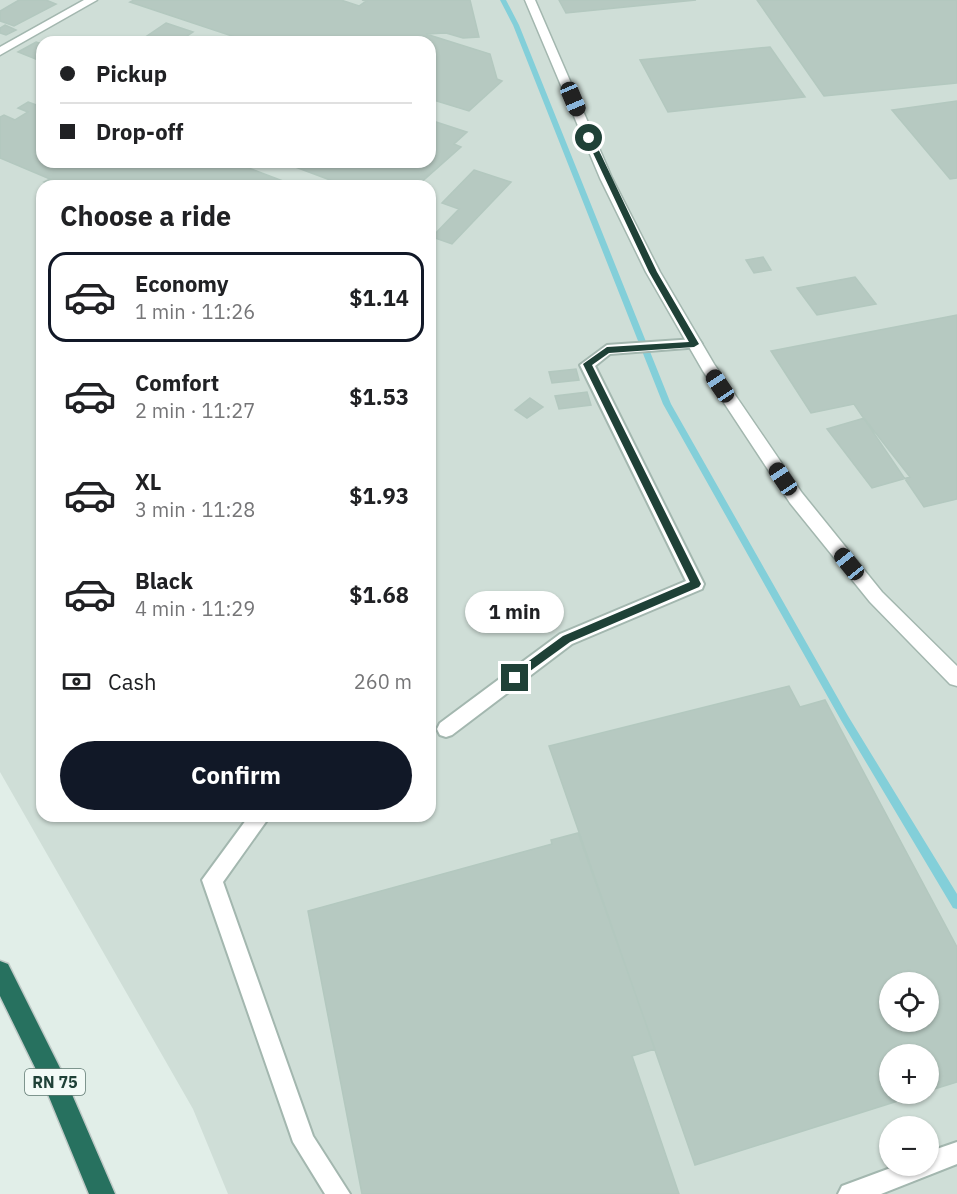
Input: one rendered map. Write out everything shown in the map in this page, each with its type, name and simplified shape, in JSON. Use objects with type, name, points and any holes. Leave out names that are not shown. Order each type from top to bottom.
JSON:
[{"type":"highway","name":"RN 75","points":[[0,972],[56,1084],[102,1194]]},
{"type":"street","points":[[0,52],[92,0]]},
{"type":"street","points":[[530,0],[606,178],[653,272],[708,367],[796,498],[876,597],[957,678]]},
{"type":"lane","points":[[446,729],[566,639],[696,584],[587,364],[607,350],[694,344]]},
{"type":"lane","points":[[256,822],[212,880],[304,1142],[338,1194]]},
{"type":"lane","points":[[939,1160],[957,1153]]},
{"type":"lane","points":[[850,1194],[898,1176]]},
{"type":"shaded area","points":[[0,0],[957,0],[957,1194],[228,1194],[193,1109],[0,772]]},
{"type":"building","points":[[19,0],[46,0],[56,4],[14,26],[0,21],[0,11]]},
{"type":"building","points":[[134,0],[341,0],[359,6],[366,1],[362,0],[470,0],[479,37],[463,38],[446,33],[426,34],[432,36],[232,36],[130,2]]},
{"type":"building","points":[[559,0],[696,0],[566,13]]},
{"type":"building","points":[[757,0],[957,0],[957,83],[824,96]]},
{"type":"building","points":[[166,23],[193,32],[187,36],[147,36]]},
{"type":"building","points":[[5,25],[16,30],[6,35],[0,33],[0,28]]},
{"type":"building","points":[[436,37],[490,54],[497,79],[502,81],[469,111],[436,101]]},
{"type":"building","points":[[36,42],[36,59],[18,52]]},
{"type":"building","points":[[770,47],[805,97],[668,112],[640,60]]},
{"type":"building","points":[[957,101],[957,178],[950,179],[892,110]]},
{"type":"building","points":[[28,102],[36,105],[36,168],[249,168],[280,180],[48,180],[50,179],[0,158],[0,117],[4,115],[15,120],[28,112],[18,108]]},
{"type":"building","points":[[436,122],[467,132],[454,144],[461,147],[424,180],[330,180],[298,168],[436,168]]},
{"type":"building","points":[[474,170],[511,182],[452,244],[436,238],[436,233],[459,209],[442,203]]},
{"type":"building","points":[[763,257],[771,270],[754,273],[746,260]]},
{"type":"building","points":[[855,277],[876,304],[817,315],[797,288]]},
{"type":"building","points":[[957,315],[957,499],[924,507],[854,404],[811,413],[771,351]]},
{"type":"building","points":[[576,369],[579,380],[552,383],[549,372]]},
{"type":"building","points":[[587,392],[591,405],[559,409],[555,396]]},
{"type":"building","points":[[530,398],[543,407],[527,418],[515,410]]},
{"type":"building","points":[[864,418],[910,477],[872,488],[827,429]]},
{"type":"building","points":[[789,686],[800,707],[825,700],[957,947],[957,1082],[939,1088],[939,1044],[879,1044],[879,1104],[888,1104],[695,1165],[549,746]]},
{"type":"building","points":[[578,833],[655,1049],[632,1056],[679,1194],[362,1194],[308,911],[552,844],[551,840]]},
{"type":"waterway","points":[[503,0],[516,25],[667,404],[845,719],[957,904]]},
{"type":"route","points":[[515,678],[566,639],[696,584],[587,364],[607,350],[694,344],[653,272],[606,178],[589,138]]}]
